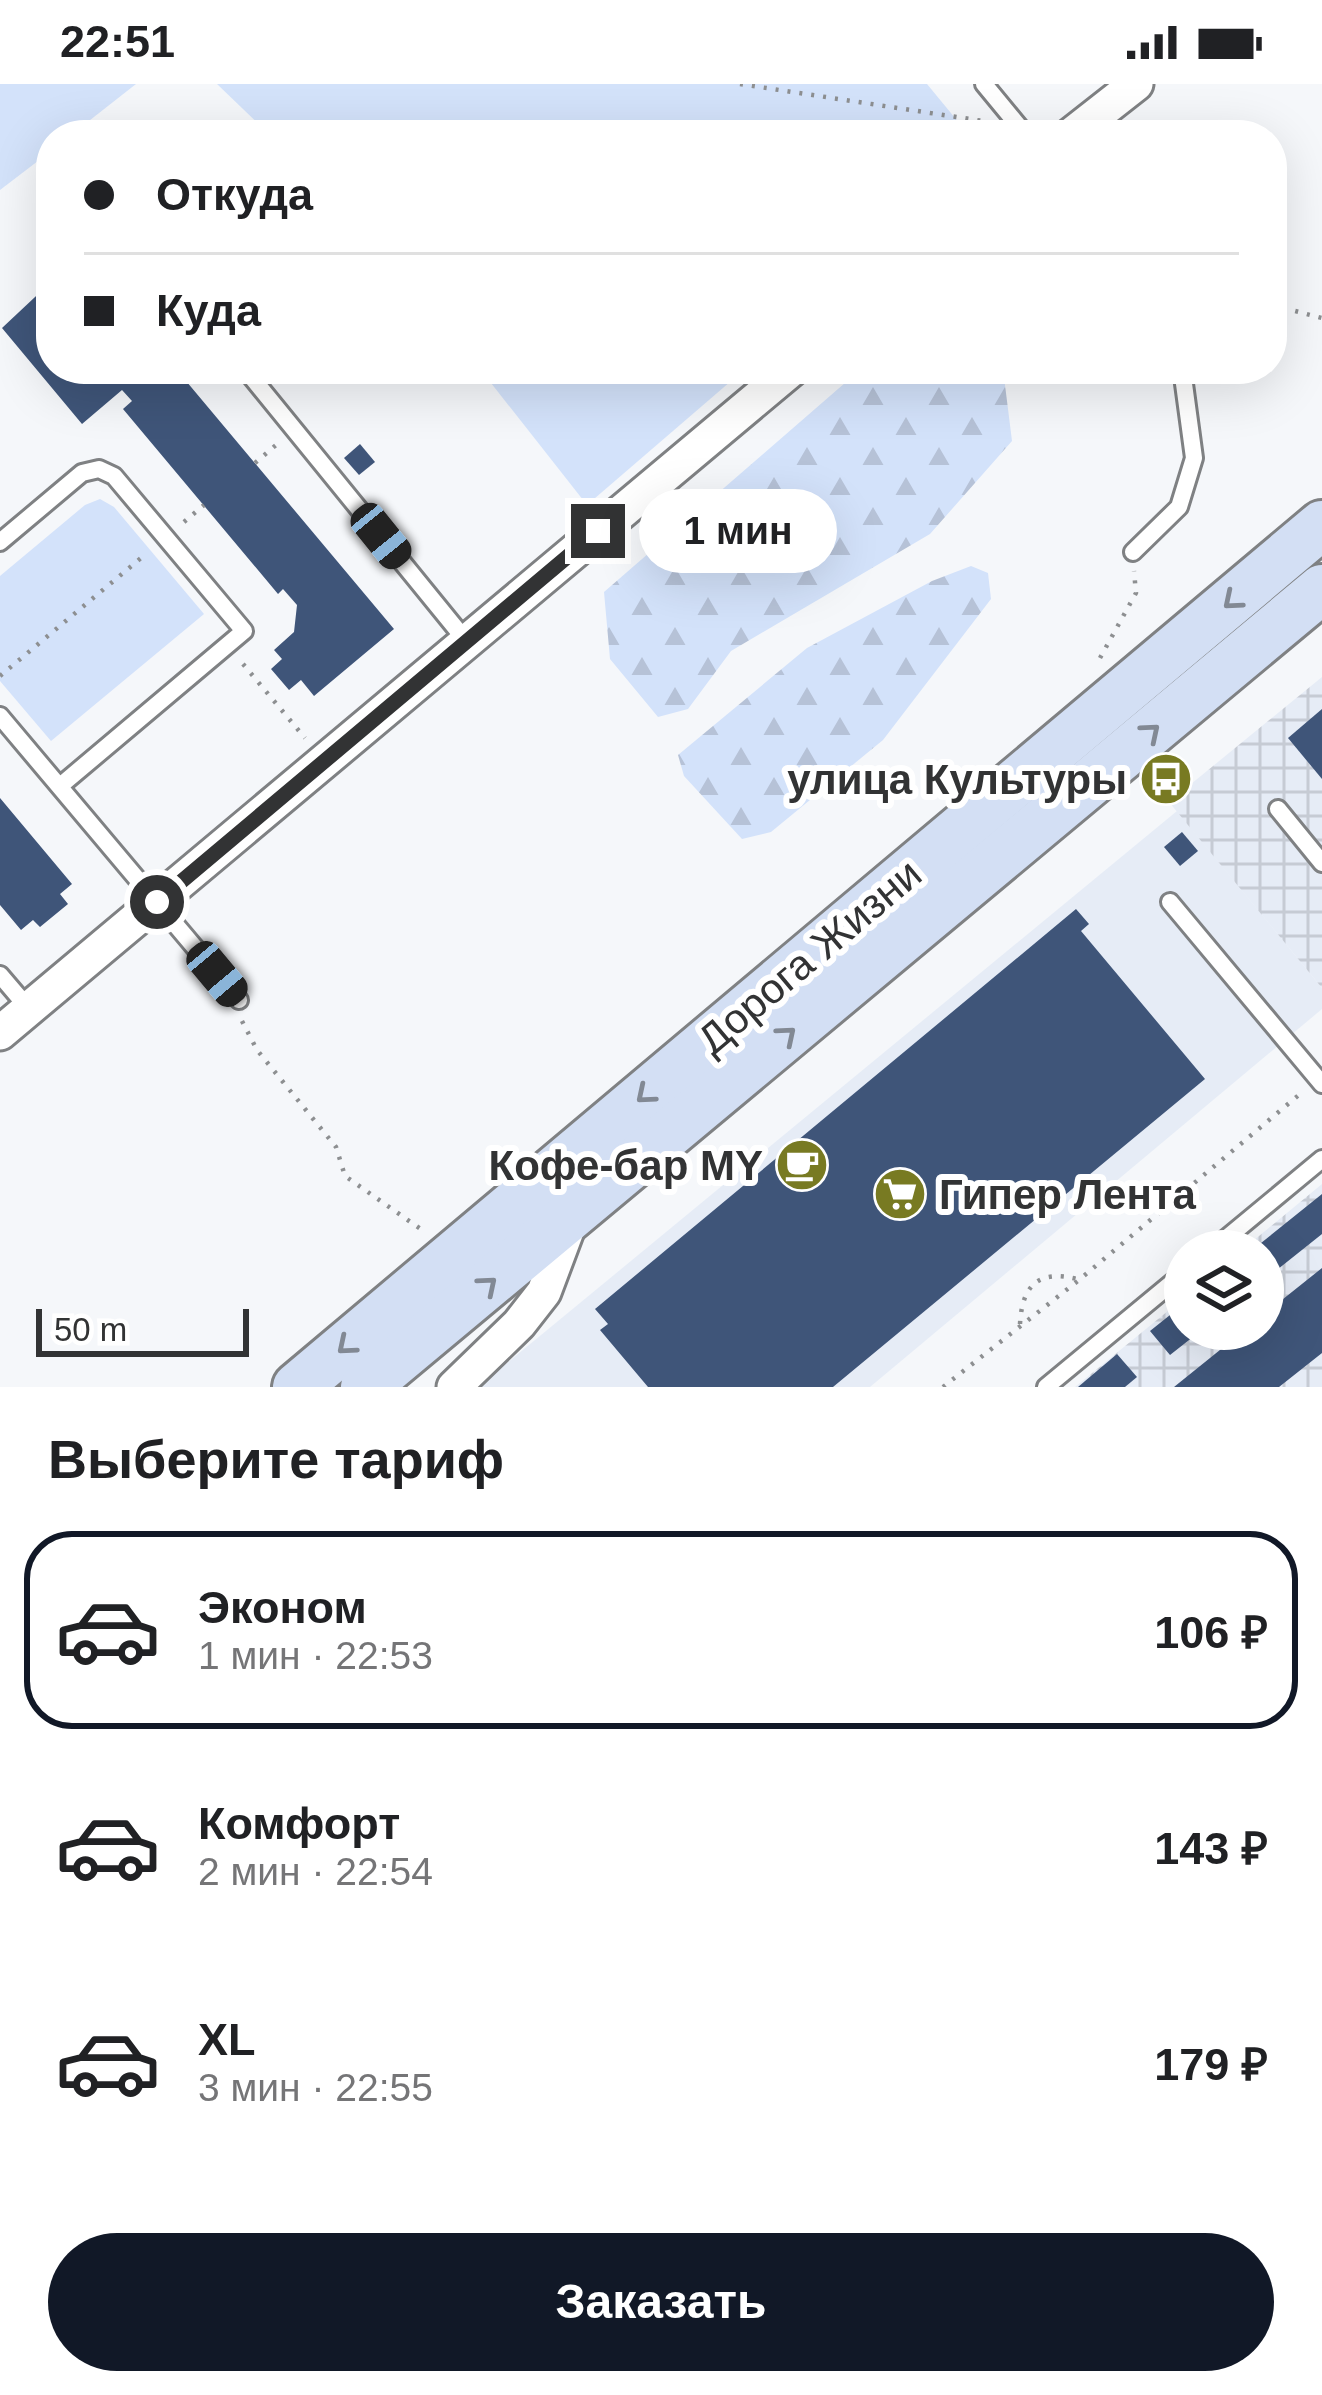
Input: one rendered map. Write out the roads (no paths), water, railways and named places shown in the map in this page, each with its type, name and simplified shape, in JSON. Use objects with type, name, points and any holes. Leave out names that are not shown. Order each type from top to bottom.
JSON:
[{"type":"main road","name":"Дорога Жизни","points":[[297,1387],[1322,525]]},
{"type":"main road","name":"Дорога Жизни","points":[[365,1387],[1322,589]]},
{"type":"street","points":[[1090,120],[1136,84]]},
{"type":"street","points":[[0,1033],[774,384]]},
{"type":"street","points":[[454,1387],[544,1292],[573,1214]]},
{"type":"lane","points":[[984,84],[1014,120]]},
{"type":"lane","points":[[258,384],[467,642]]},
{"type":"lane","points":[[1133,552],[1179,507],[1194,458],[1185,384]]},
{"type":"lane","points":[[0,542],[82,473],[99,469],[114,476],[244,632],[60,786]]},
{"type":"lane","points":[[0,716],[239,1000]]},
{"type":"lane","points":[[1277,809],[1322,863]]},
{"type":"lane","points":[[1170,902],[1320,1081]]},
{"type":"lane","points":[[0,975],[29,1009]]},
{"type":"lane","points":[[1236,1230],[1322,1159]]},
{"type":"lane","points":[[1046,1387],[1164,1289]]},
{"type":"place","name":"улица Культуры","points":[[1166,779]]},
{"type":"place","name":"Кофе-бар MY","points":[[802,1165]]},
{"type":"place","name":"Гипер Лента","points":[[900,1194]]}]
